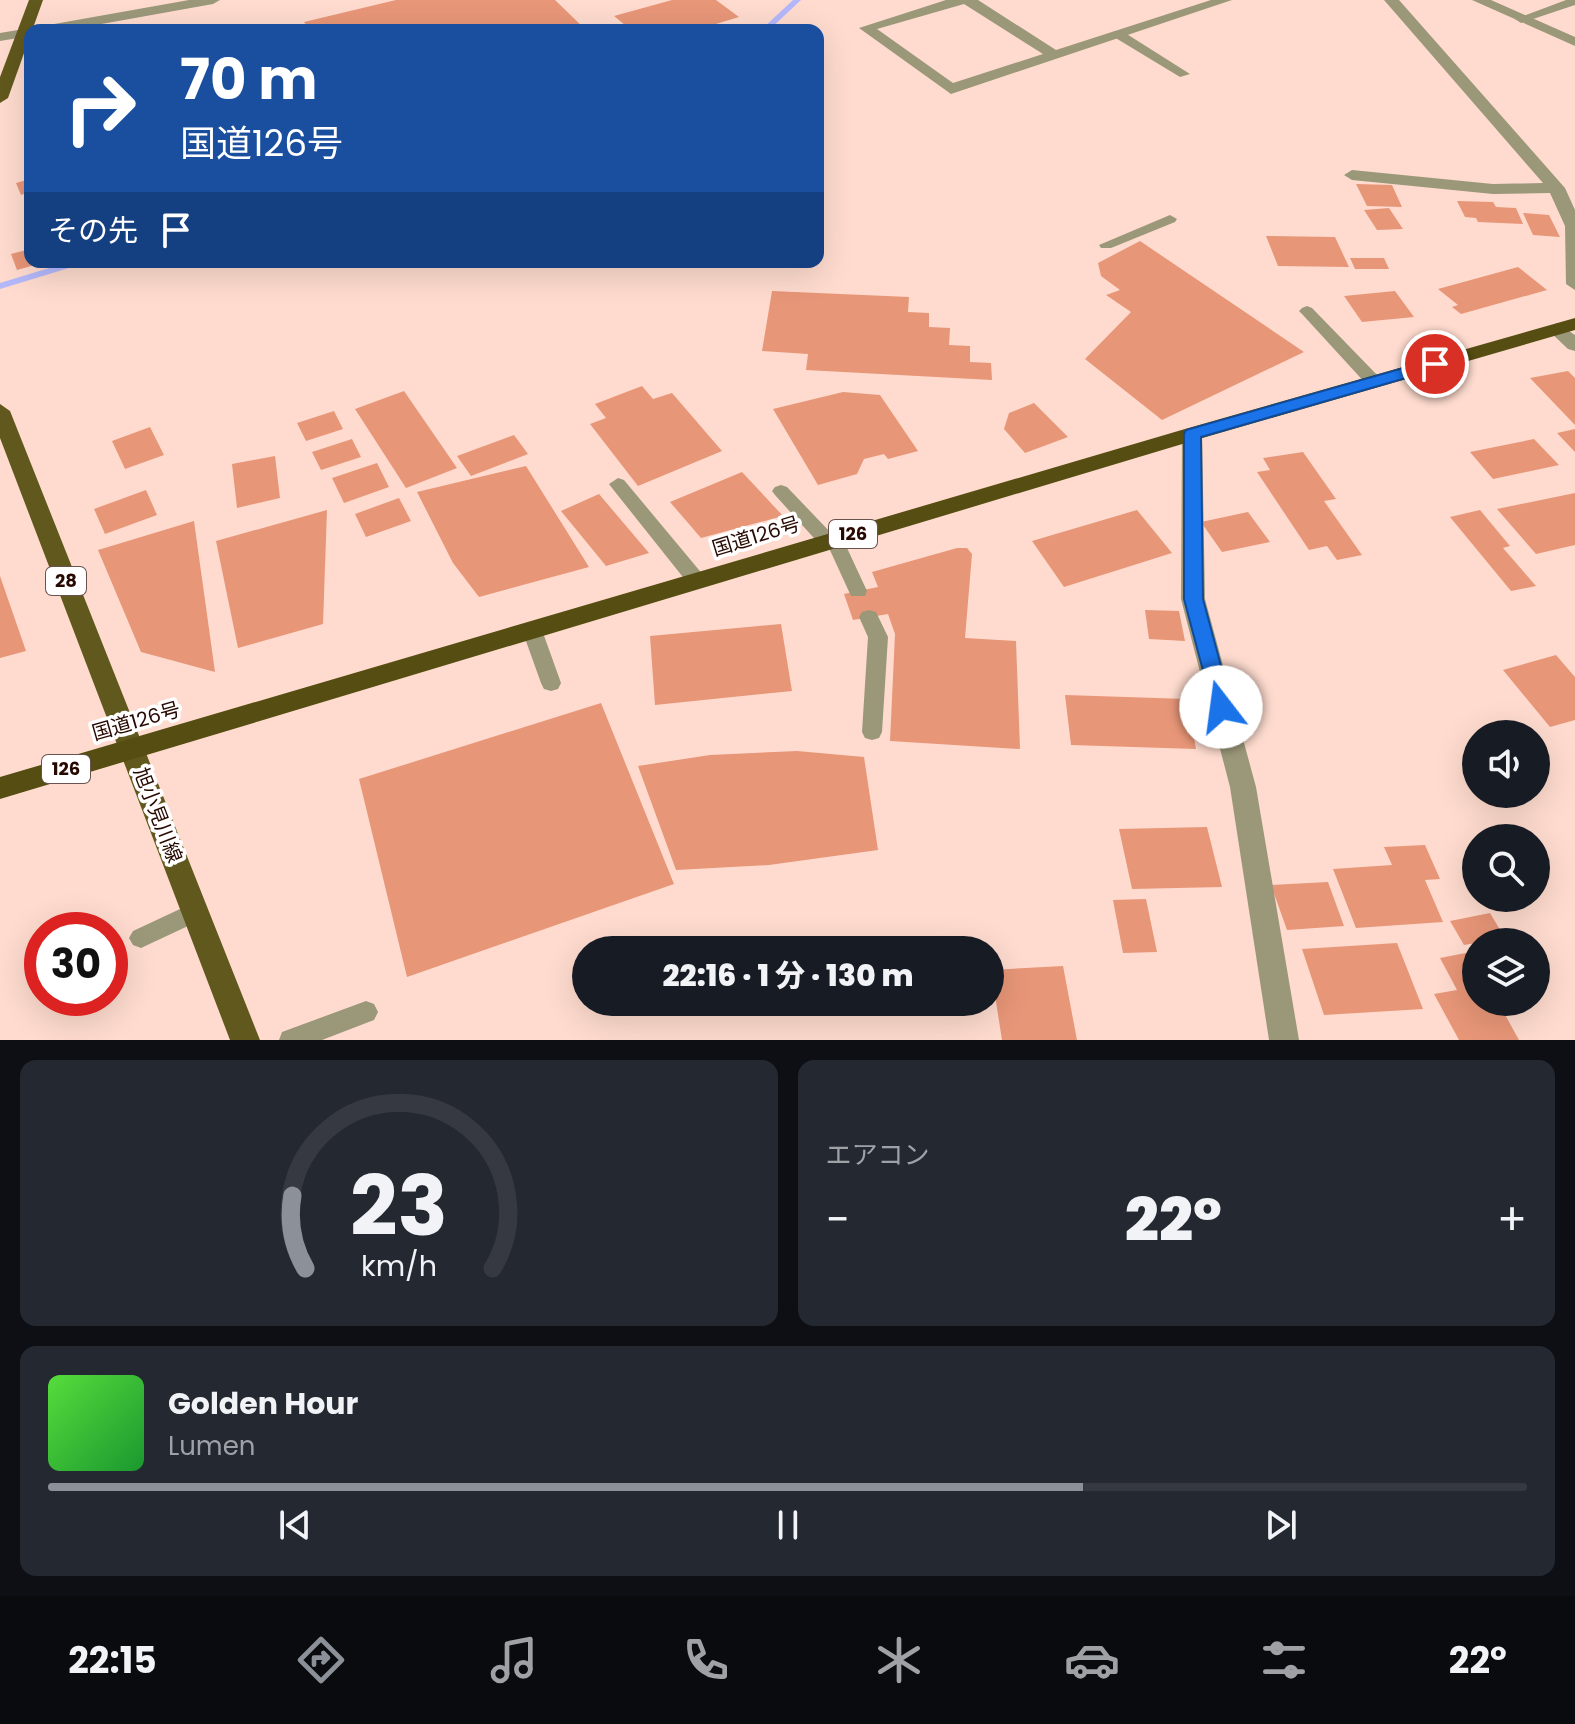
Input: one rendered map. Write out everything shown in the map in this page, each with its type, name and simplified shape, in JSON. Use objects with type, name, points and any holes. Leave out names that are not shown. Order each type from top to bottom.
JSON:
[{"type":"highway","name":"国道126号","points":[[0,788],[1566,326]]},
{"type":"main road","points":[[29,24],[36,0]]},
{"type":"main road","points":[[0,98],[24,38]]},
{"type":"main road","name":"旭小見川線","points":[[0,411],[245,1040]]},
{"type":"street","points":[[77,24],[213,0]]},
{"type":"street","points":[[961,0],[866,28],[951,89],[1225,0]]},
{"type":"street","points":[[968,0],[1054,55]]},
{"type":"street","points":[[1391,0],[1556,188],[1574,226],[1575,284]]},
{"type":"street","points":[[1479,0],[1575,42]]},
{"type":"street","points":[[0,37],[24,33]]},
{"type":"street","points":[[1352,175],[1493,189],[1556,188]]},
{"type":"street","points":[[1566,326],[1575,345]]},
{"type":"street","points":[[1192,434],[1193,599],[1243,787],[1284,1040]]},
{"type":"lane","points":[[1521,19],[1575,1]]},
{"type":"lane","points":[[1118,34],[1184,74]]},
{"type":"lane","points":[[1106,245],[1170,219]]},
{"type":"lane","points":[[1307,311],[1374,382]]},
{"type":"lane","points":[[618,484],[697,581]]},
{"type":"lane","points":[[781,491],[832,541],[858,591]]},
{"type":"lane","points":[[869,617],[878,637],[872,732]]},
{"type":"lane","points":[[532,630],[551,683]]},
{"type":"lane","points":[[141,938],[195,912]]},
{"type":"lane","points":[[291,1040],[366,1012]]},
{"type":"building","points":[[396,0],[555,0],[580,24],[306,24],[304,22]]},
{"type":"building","points":[[672,0],[716,0],[739,17],[716,24],[624,24],[614,16]]},
{"type":"building","points":[[24,181],[24,194],[21,195],[16,183]]},
{"type":"building","points":[[1356,184],[1392,185],[1402,207],[1367,206]]},
{"type":"building","points":[[1457,201],[1493,202],[1496,207],[1516,208],[1523,224],[1478,222],[1476,218],[1465,217]]},
{"type":"building","points":[[1389,208],[1403,229],[1377,230],[1364,210]]},
{"type":"building","points":[[1523,213],[1549,215],[1560,237],[1533,235]]},
{"type":"building","points":[[1266,236],[1335,237],[1349,267],[1278,266]]},
{"type":"building","points":[[1140,241],[1304,352],[1162,420],[1085,359],[1131,312],[1106,295],[1120,290],[1101,276],[1098,263]]},
{"type":"building","points":[[24,251],[24,268],[17,270],[11,254]]},
{"type":"building","points":[[1350,258],[1384,258],[1389,269],[1355,269]]},
{"type":"building","points":[[1518,267],[1547,290],[1461,314],[1452,307],[1458,305],[1438,289]]},
{"type":"building","points":[[772,291],[909,297],[908,312],[929,313],[929,327],[950,328],[949,345],[970,346],[970,362],[991,363],[992,380],[806,370],[808,354],[762,351]]},
{"type":"building","points":[[1395,291],[1414,317],[1362,322],[1344,296]]},
{"type":"building","points":[[1568,371],[1575,378],[1575,425],[1530,378]]},
{"type":"building","points":[[642,386],[653,399],[672,393],[722,451],[638,486],[590,424],[606,418],[595,404]]},
{"type":"building","points":[[404,391],[457,468],[406,488],[355,409]]},
{"type":"building","points":[[843,392],[880,395],[918,451],[888,459],[884,454],[864,459],[857,474],[818,485],[773,409]]},
{"type":"building","points":[[1034,403],[1068,437],[1025,453],[1004,429],[1009,413]]},
{"type":"building","points":[[334,411],[343,429],[306,441],[297,423]]},
{"type":"building","points":[[150,427],[164,455],[125,469],[112,441]]},
{"type":"building","points":[[1575,429],[1575,452],[1557,433]]},
{"type":"building","points":[[514,435],[528,454],[471,476],[457,456]]},
{"type":"building","points":[[352,439],[361,457],[321,470],[312,452]]},
{"type":"building","points":[[1534,439],[1559,465],[1493,479],[1470,452]]},
{"type":"building","points":[[1303,452],[1336,499],[1324,501],[1362,555],[1337,560],[1327,546],[1309,550],[1257,472],[1270,470],[1263,458]]},
{"type":"building","points":[[275,456],[280,498],[237,508],[232,464]]},
{"type":"building","points":[[377,463],[389,487],[344,503],[332,478]]},
{"type":"building","points":[[526,466],[589,567],[479,597],[453,563],[417,492]]},
{"type":"building","points":[[742,472],[783,516],[701,538],[670,502]]},
{"type":"building","points":[[146,490],[157,515],[105,534],[94,509]]},
{"type":"building","points":[[1575,493],[1575,545],[1536,554],[1497,509]]},
{"type":"building","points":[[599,494],[649,553],[606,566],[561,511]]},
{"type":"building","points":[[399,498],[411,521],[366,537],[355,514]]},
{"type":"building","points":[[327,510],[323,624],[238,648],[216,541]]},
{"type":"building","points":[[1137,510],[1172,553],[1064,587],[1032,541]]},
{"type":"building","points":[[1480,510],[1510,546],[1503,548],[1536,586],[1511,591],[1450,517]]},
{"type":"building","points":[[1248,512],[1270,542],[1222,552],[1201,522]]},
{"type":"building","points":[[194,521],[215,672],[141,652],[98,550]]},
{"type":"building","points":[[957,548],[967,548],[972,554],[965,638],[1016,641],[1020,749],[890,741],[895,634],[888,614],[853,620],[844,594],[878,587],[872,572]]},
{"type":"building","points":[[0,576],[26,651],[0,658]]},
{"type":"building","points":[[1145,610],[1179,611],[1185,641],[1149,639]]},
{"type":"building","points":[[781,624],[792,691],[655,705],[650,636]]},
{"type":"building","points":[[1556,655],[1575,677],[1575,720],[1550,727],[1550,720],[1544,720],[1503,670]]},
{"type":"building","points":[[1065,695],[1187,699],[1196,749],[1071,745]]},
{"type":"building","points":[[601,703],[674,884],[407,977],[359,779]]},
{"type":"building","points":[[797,751],[864,757],[878,850],[769,865],[676,870],[638,766],[710,755]]},
{"type":"building","points":[[1207,827],[1222,887],[1132,889],[1119,829]]},
{"type":"building","points":[[1425,845],[1440,879],[1425,880],[1443,922],[1356,928],[1333,869],[1392,865],[1384,847]]},
{"type":"building","points":[[1328,882],[1344,926],[1287,930],[1271,885]]},
{"type":"building","points":[[1146,899],[1157,952],[1123,953],[1113,900]]},
{"type":"building","points":[[1490,913],[1499,928],[1462,928],[1462,942],[1450,921]]},
{"type":"building","points":[[1397,943],[1423,1009],[1324,1015],[1302,949]]},
{"type":"building","points":[[1462,954],[1462,1016],[1506,1016],[1519,1040],[1459,1040],[1434,994],[1457,990],[1440,958]]},
{"type":"building","points":[[1063,966],[1077,1040],[1002,1040],[998,1016],[1004,1016],[1004,969]]},
{"type":"waterway","points":[[771,24],[797,0]]},
{"type":"waterway","points":[[0,286],[59,268]]},
{"type":"route","points":[[1221,707],[1193,599],[1192,434],[1435,364]]}]
